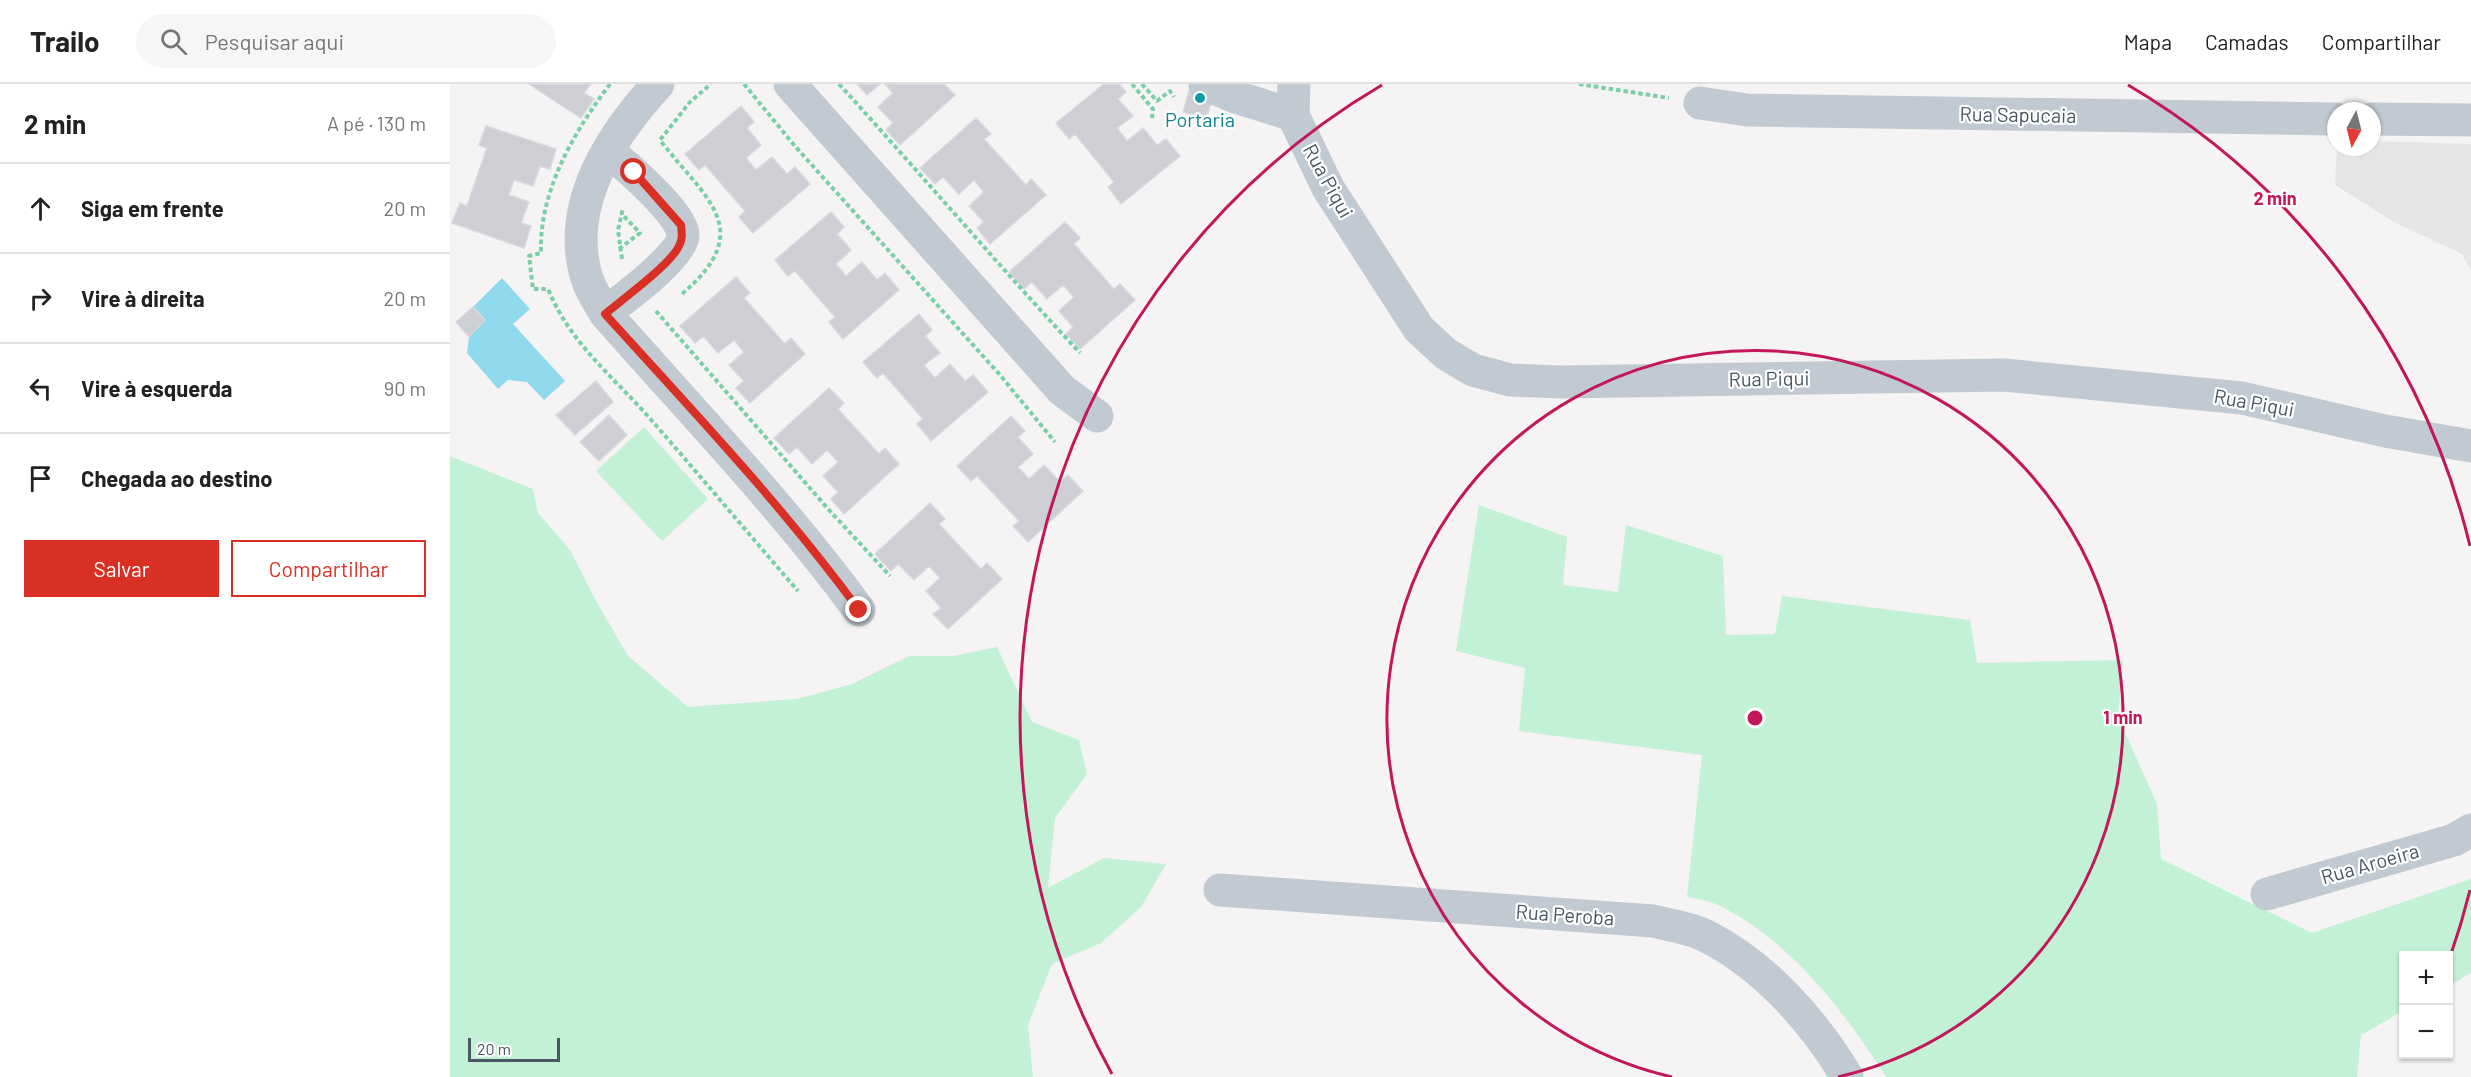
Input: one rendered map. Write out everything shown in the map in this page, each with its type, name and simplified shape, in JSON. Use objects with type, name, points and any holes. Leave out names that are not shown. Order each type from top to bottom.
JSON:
[{"type":"street","points":[[658,84],[639,105],[608,151],[588,198],[581,242],[584,267],[591,289],[605,314],[738,463],[832,574],[859,610]]},
{"type":"street","points":[[790,84],[1062,390],[1096,416]]},
{"type":"street","name":"Rua Piqui","points":[[1206,84],[1230,95],[1293,99],[1328,188],[1419,329],[1446,354],[1473,370],[1510,380],[1561,382],[2004,375],[2242,398],[2385,430],[2471,446]]},
{"type":"street","name":"Rua Sapucaia","points":[[1700,103],[1748,110],[2327,118]]},
{"type":"street","points":[[2381,119],[2471,120]]},
{"type":"street","points":[[605,314],[642,284],[678,250],[683,237],[681,225],[640,178],[608,151]]},
{"type":"street","name":"Rua Aroeira","points":[[2267,894],[2454,840],[2471,830]]},
{"type":"street","name":"Rua Peroba","points":[[1220,890],[1653,921],[1704,934],[1749,963],[1779,992],[1835,1057],[1847,1077]]},
{"type":"path","points":[[839,84],[949,206],[1003,271],[1080,353]]},
{"type":"path","points":[[1132,84],[1153,110],[1152,119]]},
{"type":"path","points":[[1579,84],[1700,103]]},
{"type":"path","points":[[747,85],[794,145],[1000,375],[1055,442]]},
{"type":"path","points":[[624,204],[618,230],[619,249],[624,268]]},
{"type":"path","points":[[619,249],[640,233],[621,213]]},
{"type":"path","points":[[654,308],[829,510],[890,576]]},
{"type":"shaded area","points":[[2381,141],[2471,144],[2471,270],[2462,254],[2394,222],[2335,185],[2337,156],[2381,156]]},
{"type":"green space","points":[[644,427],[708,499],[662,541],[596,471]]},
{"type":"green space","points":[[450,456],[533,489],[538,513],[570,550],[628,656],[688,707],[797,699],[852,684],[909,656],[953,656],[997,647],[1032,722],[1079,740],[1087,774],[1055,818],[1048,888],[1104,858],[1166,864],[1141,907],[1101,943],[1052,964],[1028,1025],[1033,1077],[450,1077]]},
{"type":"green space","points":[[1479,505],[1567,537],[1563,585],[1618,592],[1626,525],[1723,556],[1726,635],[1775,634],[1782,596],[1970,620],[1977,663],[2123,660],[2118,717],[2157,804],[2161,859],[2312,933],[2471,879],[2471,973],[2453,984],[2453,951],[2399,951],[2399,1013],[2361,1035],[2357,1077],[1886,1077],[1834,1003],[1792,957],[1744,919],[1714,904],[1687,897],[1702,755],[1519,731],[1525,668],[1456,651]]},
{"type":"water","points":[[502,278],[530,309],[513,324],[565,381],[544,400],[527,382],[508,380],[498,389],[467,353],[469,337],[485,320],[473,307]]},
{"type":"building","points":[[529,84],[591,84],[584,93],[594,99],[581,118]]},
{"type":"building","points":[[857,84],[880,84],[867,95]]},
{"type":"building","points":[[885,84],[944,84],[955,95],[900,145],[886,130],[893,123],[878,107],[893,93]]},
{"type":"building","points":[[1104,84],[1119,84],[1126,92],[1118,99],[1133,116],[1117,128],[1127,141],[1143,128],[1157,145],[1166,139],[1180,156],[1121,204],[1108,187],[1114,182],[1075,134],[1069,139],[1056,123]]},
{"type":"building","name":"Portaria","points":[[1191,84],[1217,84],[1206,119],[1183,112]]},
{"type":"building","points":[[741,106],[754,122],[747,128],[761,145],[746,158],[756,170],[772,157],[787,174],[795,167],[810,184],[753,233],[739,217],[745,211],[705,165],[699,170],[685,154]]},
{"type":"building","points":[[976,118],[991,134],[984,139],[1026,185],[1031,179],[1046,195],[990,244],[977,228],[984,222],[969,206],[984,192],[974,180],[959,194],[943,177],[935,184],[920,168]]},
{"type":"building","points":[[486,126],[556,149],[550,169],[540,166],[533,186],[514,180],[509,195],[529,202],[521,223],[531,226],[524,248],[452,223],[460,203],[467,206],[487,148],[479,145]]},
{"type":"building","points":[[831,212],[844,227],[837,234],[851,250],[836,264],[846,276],[862,262],[877,280],[885,273],[899,290],[843,339],[829,322],[835,317],[795,271],[788,276],[775,260]]},
{"type":"building","points":[[1065,222],[1080,238],[1074,244],[1114,289],[1120,284],[1135,300],[1080,349],[1066,334],[1073,327],[1059,311],[1074,297],[1063,285],[1047,299],[1032,282],[1024,289],[1009,272]]},
{"type":"building","points":[[736,277],[750,293],[744,298],[785,344],[791,338],[805,354],[750,403],[736,388],[744,381],[729,365],[744,352],[734,340],[718,353],[703,336],[695,343],[680,326]]},
{"type":"building","points":[[473,307],[485,320],[469,337],[456,322]]},
{"type":"building","points":[[919,314],[932,330],[925,336],[940,353],[924,365],[935,378],[950,364],[965,381],[973,375],[988,392],[931,441],[917,424],[923,419],[883,373],[877,378],[863,362]]},
{"type":"building","points":[[596,381],[613,402],[575,435],[556,415]]},
{"type":"building","points":[[829,388],[844,403],[838,409],[879,454],[885,448],[899,464],[844,514],[831,499],[838,492],[823,476],[838,462],[827,450],[812,464],[797,447],[789,454],[774,438]]},
{"type":"building","points":[[609,415],[627,435],[599,461],[580,442]]},
{"type":"building","points":[[1011,416],[1025,431],[1018,437],[1033,454],[1018,467],[1029,479],[1044,465],[1060,482],[1068,475],[1083,491],[1028,542],[1013,526],[1019,521],[977,476],[971,481],[957,466]]},
{"type":"building","points":[[930,503],[945,519],[939,524],[981,569],[987,563],[1002,579],[948,629],[933,614],[941,608],[926,591],[940,578],[929,566],[914,580],[898,564],[891,571],[875,554]]},
{"type":"place","name":"Portaria","points":[[1200,98]]},
{"type":"route","points":[[634,172],[681,225],[683,237],[678,250],[642,284],[605,314],[731,454],[832,574],[859,610]]}]
